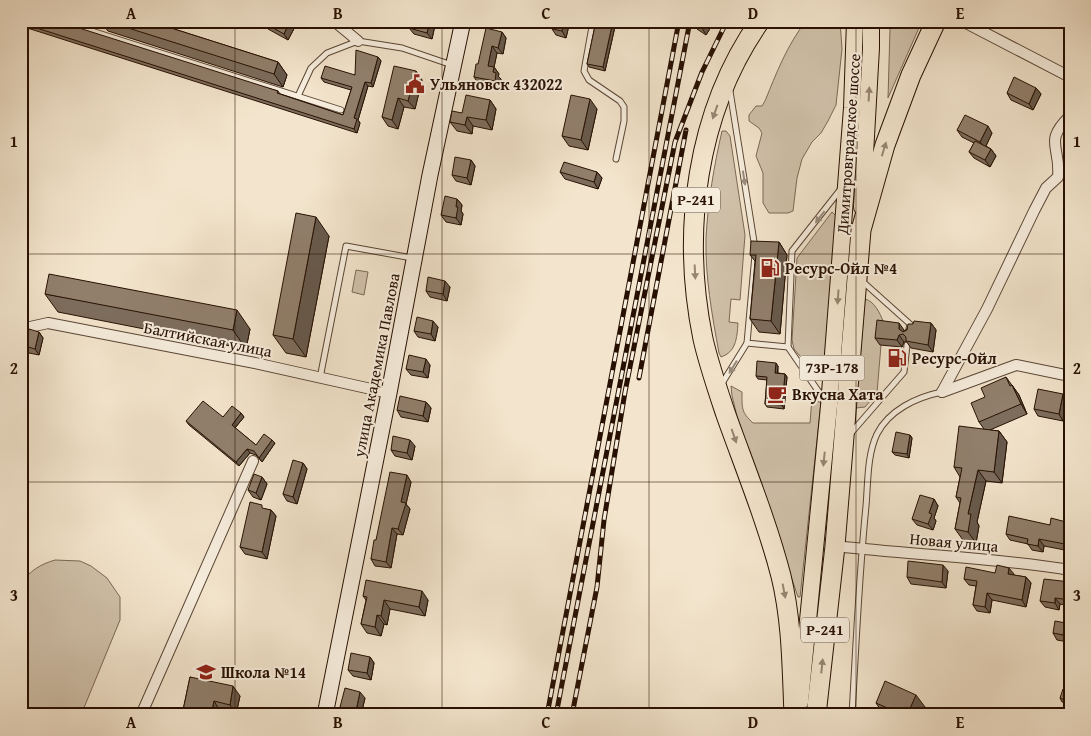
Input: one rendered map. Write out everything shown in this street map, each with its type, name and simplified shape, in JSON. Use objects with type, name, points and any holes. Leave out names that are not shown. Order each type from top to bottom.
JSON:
[{"type":"highway","name":"Р-241","points":[[760,21],[728,78],[712,120],[703,154],[697,188],[694,237],[695,272],[702,331],[718,390],[781,577],[790,622],[794,715]]},
{"type":"highway","name":"Р-241","points":[[861,230],[885,145],[911,75],[936,21]]},
{"type":"highway","name":"Димитровградское шоссе","points":[[816,715],[834,546],[861,230]]},
{"type":"main road","name":"Димитровградское шоссе","points":[[799,715],[829,406],[847,182],[852,108],[854,21]]},
{"type":"main road","name":"Димитровградское шоссе","points":[[861,230],[870,87],[871,21]]},
{"type":"street","points":[[334,21],[358,41]]},
{"type":"street","name":"улица Академика Павлова","points":[[326,715],[414,258],[463,21]]},
{"type":"street","points":[[964,22],[1070,77]]},
{"type":"street","points":[[942,392],[988,309],[1046,188],[1058,177],[1059,162],[1054,146],[1054,136],[1070,116]]},
{"type":"street","name":"Балтийская улица","points":[[21,329],[48,323],[245,361],[389,393]]},
{"type":"street","points":[[942,392],[1016,365],[1070,376]]},
{"type":"street","points":[[142,715],[253,461]]},
{"type":"street","name":"Новая улица","points":[[834,546],[982,558],[1070,570]]},
{"type":"lane","points":[[60,21],[341,110]]},
{"type":"lane","points":[[593,21],[584,71],[589,80],[620,101],[624,107],[624,121],[616,159]]},
{"type":"lane","points":[[298,96],[311,68],[327,53],[358,41],[402,48],[453,65]]},
{"type":"lane","points":[[718,390],[747,343],[755,249],[728,78]]},
{"type":"lane","points":[[829,406],[788,347],[792,251],[847,182]]},
{"type":"lane","points":[[320,378],[346,246],[414,258]]},
{"type":"lane","points":[[755,249],[764,250]]},
{"type":"lane","points":[[783,251],[792,251]]},
{"type":"lane","points":[[857,277],[910,324],[908,334]]},
{"type":"lane","points":[[747,343],[788,347]]},
{"type":"lane","points":[[843,444],[904,372],[907,345]]},
{"type":"lane","points":[[852,715],[862,549],[872,453],[878,434],[906,404],[926,395],[942,392]]},
{"type":"shaded area","points":[[806,21],[840,21],[842,49],[836,105],[821,133],[812,142],[802,159],[797,178],[793,211],[788,213],[769,213],[763,203],[763,173],[756,156],[762,133],[759,128],[749,121],[749,115],[756,106],[762,106],[788,50]]},
{"type":"shaded area","points":[[890,21],[922,21],[888,98],[890,29]]},
{"type":"shaded area","points":[[722,131],[726,131],[730,136],[745,235],[740,300],[731,299],[729,322],[738,323],[736,339],[730,352],[721,357],[710,296],[706,238],[716,157]]},
{"type":"shaded area","points":[[832,212],[837,217],[824,376],[819,378],[794,349],[792,340],[797,258]]},
{"type":"shaded area","points":[[356,270],[368,272],[364,295],[352,292]]},
{"type":"shaded area","points":[[865,299],[874,305],[883,321],[877,393],[865,407],[856,408]]},
{"type":"shaded area","points":[[731,386],[742,392],[743,409],[746,416],[753,423],[810,423],[812,398],[821,403],[800,597],[798,597],[737,416]]},
{"type":"shaded area","points":[[55,560],[80,561],[91,566],[107,578],[120,597],[120,620],[81,715],[21,715],[21,584],[36,569]]},
{"type":"building","points":[[21,21],[57,21],[278,91],[277,93],[343,115],[352,87],[321,78],[325,66],[355,75],[356,50],[378,57],[371,83],[365,82],[354,118],[357,119],[354,129],[21,23]]},
{"type":"building","points":[[106,21],[149,21],[278,62],[274,74]]},
{"type":"building","points":[[265,21],[290,21],[284,34],[264,23]]},
{"type":"building","points":[[411,21],[430,21],[427,33],[409,28]]},
{"type":"building","points":[[554,21],[564,21],[562,31],[552,29]]},
{"type":"building","points":[[596,21],[613,21],[603,67],[587,64]]},
{"type":"building","points":[[694,21],[706,21],[702,28],[693,23]]},
{"type":"building","points":[[486,28],[502,32],[498,48],[492,46],[488,66],[494,67],[493,72],[496,73],[495,81],[474,77]]},
{"type":"building","points":[[394,66],[416,71],[408,101],[398,98],[392,120],[382,117]]},
{"type":"building","points":[[1014,77],[1036,88],[1029,104],[1007,93]]},
{"type":"building","points":[[466,95],[490,100],[486,120],[467,117],[465,125],[450,122],[452,111],[462,113]]},
{"type":"building","points":[[571,95],[590,99],[581,140],[562,136]]},
{"type":"building","points":[[1070,113],[1070,125],[1065,123]]},
{"type":"building","points":[[965,115],[988,126],[980,142],[957,130]]},
{"type":"building","points":[[975,141],[991,149],[985,160],[969,152]]},
{"type":"building","points":[[455,157],[471,160],[467,178],[452,175]]},
{"type":"building","points":[[564,162],[597,172],[594,182],[560,172]]},
{"type":"building","points":[[445,196],[457,199],[456,218],[441,215]]},
{"type":"building","points":[[296,213],[316,217],[293,339],[273,335]]},
{"type":"building","points":[[751,241],[779,242],[771,321],[750,319],[756,255],[750,255]]},
{"type":"building","points":[[49,274],[237,310],[233,330],[45,294]]},
{"type":"building","points":[[428,277],[445,281],[443,294],[426,291]]},
{"type":"building","points":[[417,317],[433,321],[431,334],[414,331]]},
{"type":"building","points":[[877,320],[899,323],[899,329],[903,332],[907,330],[908,324],[913,324],[914,321],[931,323],[928,345],[906,341],[906,337],[903,334],[899,335],[897,340],[875,338]]},
{"type":"building","points":[[29,329],[39,332],[35,349],[25,346]]},
{"type":"building","points":[[409,355],[426,359],[423,372],[406,369]]},
{"type":"building","name":"Вкусна Хата","points":[[757,361],[776,363],[775,373],[785,374],[782,405],[765,404],[767,377],[756,376]]},
{"type":"building","points":[[1006,377],[1021,404],[979,422],[971,403],[985,397],[981,388]]},
{"type":"building","points":[[1038,389],[1063,394],[1059,414],[1034,409]]},
{"type":"building","points":[[400,396],[426,402],[423,416],[397,410]]},
{"type":"building","points":[[203,401],[223,417],[232,406],[241,413],[232,425],[256,445],[264,434],[272,440],[259,458],[254,451],[247,449],[236,462],[186,421]]},
{"type":"building","points":[[959,426],[999,431],[994,472],[978,470],[968,514],[971,514],[968,532],[955,529],[961,498],[956,497],[962,468],[954,467]]},
{"type":"building","points":[[896,432],[910,435],[907,454],[892,452]]},
{"type":"building","points":[[393,436],[410,440],[407,453],[391,450]]},
{"type":"building","points":[[293,460],[303,463],[293,497],[283,494]]},
{"type":"building","points":[[390,472],[407,475],[401,502],[406,503],[398,529],[392,528],[386,562],[371,559]]},
{"type":"building","points":[[254,474],[262,477],[256,493],[248,490]]},
{"type":"building","points":[[920,495],[934,499],[929,513],[932,514],[928,524],[912,519]]},
{"type":"building","points":[[250,502],[271,510],[262,552],[240,547]]},
{"type":"building","points":[[1009,516],[1050,525],[1051,518],[1070,523],[1070,545],[1039,539],[1038,546],[1027,544],[1028,539],[1006,534]]},
{"type":"building","points":[[908,561],[943,565],[942,582],[907,577]]},
{"type":"building","points":[[997,565],[1009,568],[1008,574],[1026,577],[1022,600],[987,593],[985,607],[973,605],[977,581],[964,579],[966,567],[995,573]]},
{"type":"building","points":[[1044,579],[1070,582],[1070,600],[1055,598],[1055,603],[1040,601]]},
{"type":"building","points":[[366,580],[422,591],[419,607],[384,600],[381,616],[377,615],[375,627],[361,624],[367,597],[363,596]]},
{"type":"building","points":[[1055,621],[1066,623],[1063,635],[1053,633]]},
{"type":"building","points":[[351,653],[370,657],[367,673],[348,670]]},
{"type":"building","points":[[190,677],[233,686],[230,705],[214,701],[211,715],[182,715]]},
{"type":"building","points":[[885,681],[916,695],[907,715],[890,715],[892,710],[876,703]]},
{"type":"building","points":[[345,688],[360,692],[356,711],[340,707]]},
{"type":"building","points":[[1063,689],[1070,691],[1069,702],[1060,698]]},
{"type":"railway","points":[[547,715],[679,21]]},
{"type":"railway","points":[[556,715],[690,21]]},
{"type":"railway","points":[[572,715],[597,587],[604,520],[625,392],[675,142],[702,72],[727,21]]},
{"type":"railway","points":[[639,378],[686,130]]},
{"type":"place","name":"Ульяновск 432022","points":[[415,84]]},
{"type":"place","name":"Ресурс-Ойл №4","points":[[770,268]]},
{"type":"place","name":"Ресурс-Ойл","points":[[897,358]]},
{"type":"place","name":"Вкусна Хата","points":[[777,394]]},
{"type":"place","name":"Школа №14","points":[[206,672]]}]
